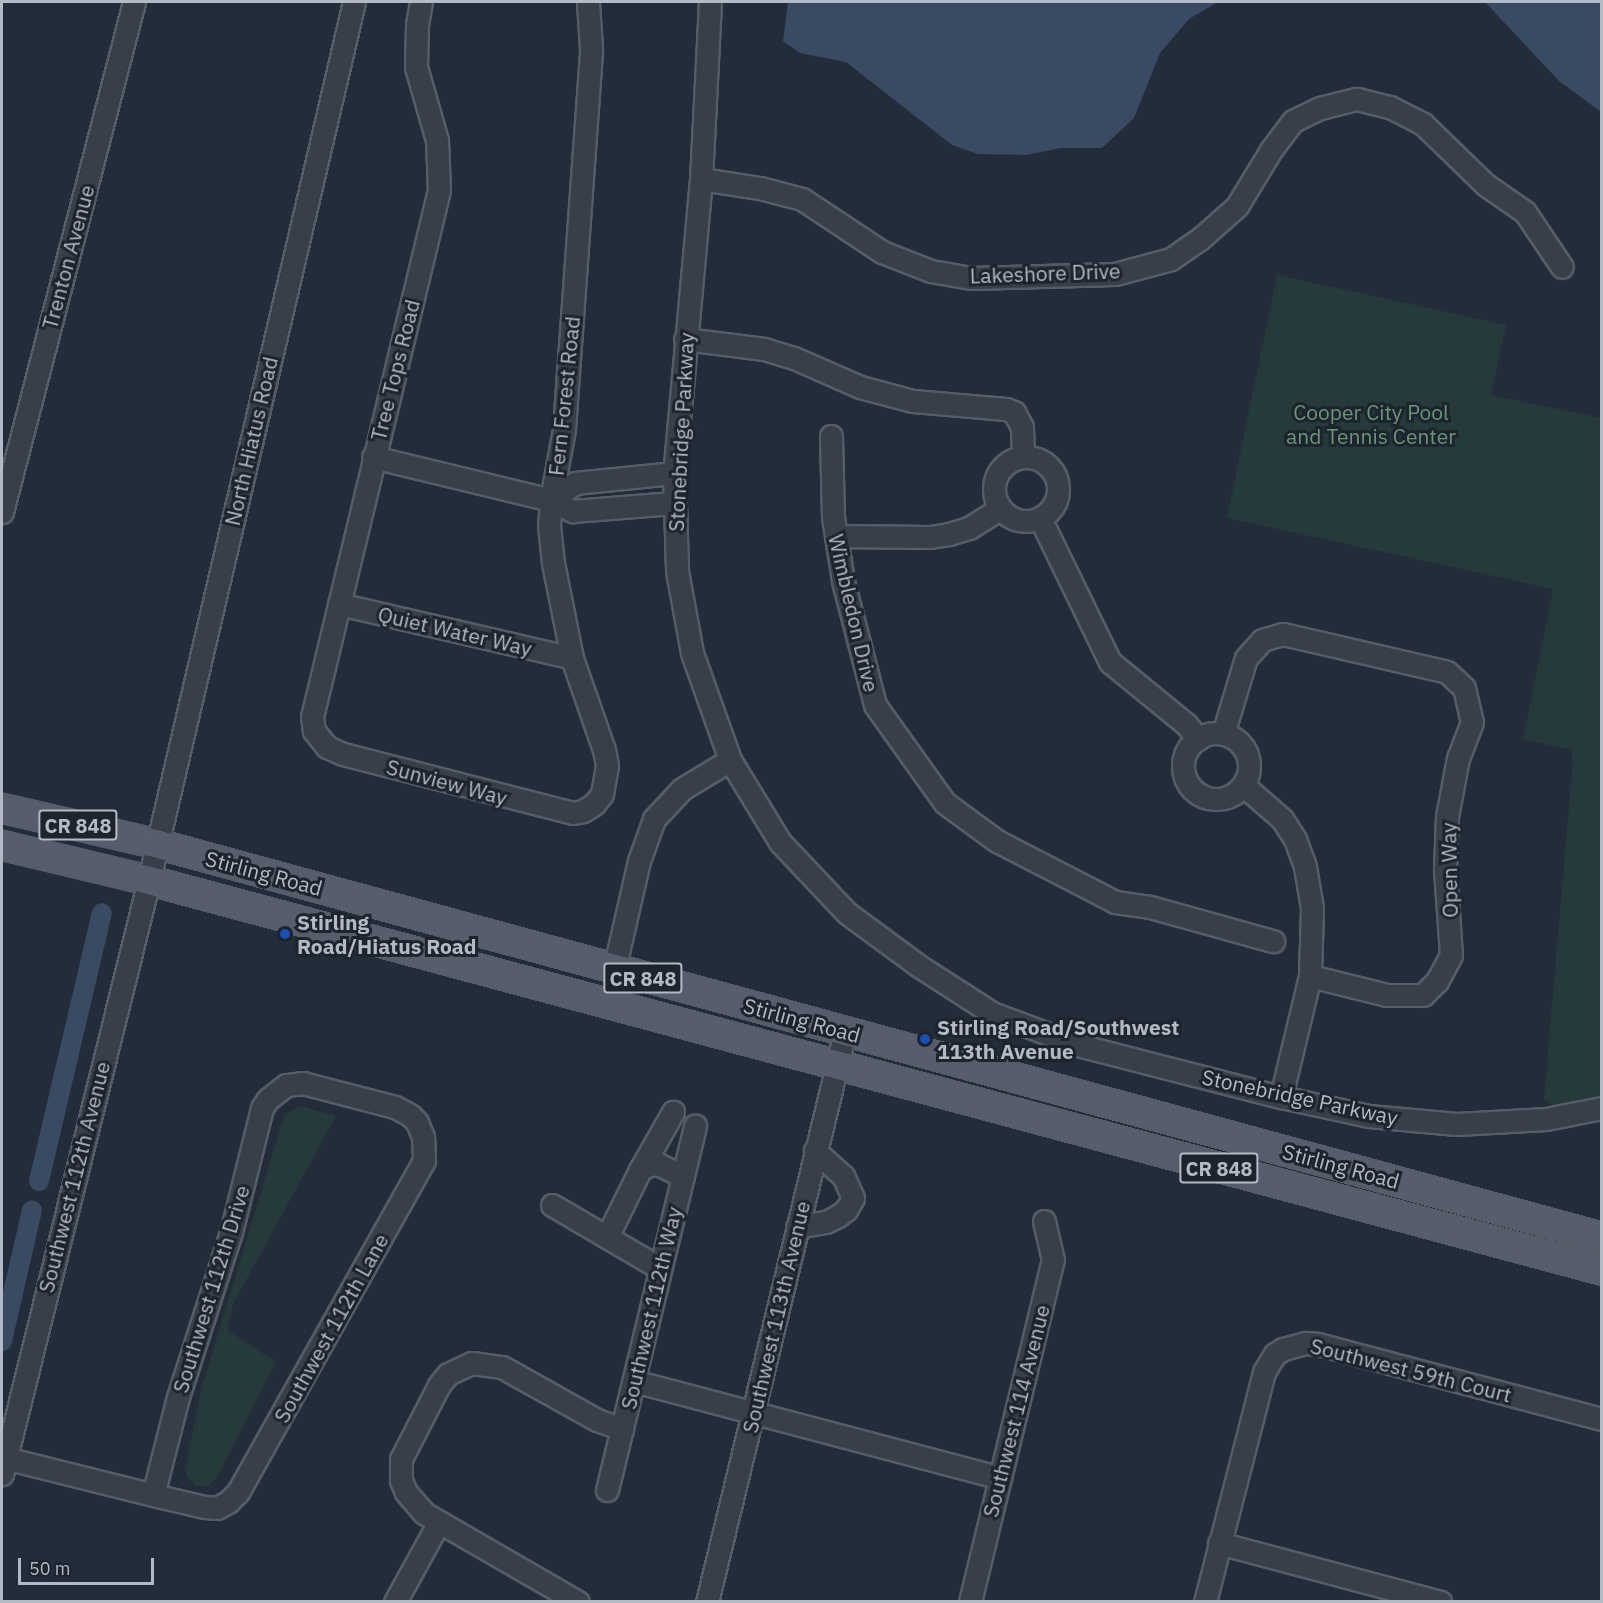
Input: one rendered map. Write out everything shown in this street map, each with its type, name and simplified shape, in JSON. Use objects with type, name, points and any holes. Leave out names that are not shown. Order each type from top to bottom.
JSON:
[{"type":"main road","name":"Stirling Road","points":[[2,808],[155,843],[614,970],[1602,1237]]},
{"type":"main road","name":"Stirling Road","points":[[2,845],[149,880],[1602,1270]]},
{"type":"street","name":"Trenton Avenue","points":[[2,512],[134,2]]},
{"type":"street","name":"North Hiatus Road","points":[[149,880],[155,843],[354,2]]},
{"type":"street","name":"Tree Tops Road","points":[[317,737],[312,717],[439,190],[437,140],[417,78],[416,40],[422,2]]},
{"type":"street","name":"Fern Forest Road","points":[[583,811],[594,804],[602,794],[607,765],[604,750],[572,658],[553,563],[549,525],[565,418],[591,49],[588,2]]},
{"type":"street","name":"Stonebridge Parkway","points":[[710,2],[700,179],[674,473],[673,502],[677,571],[692,653],[730,760],[780,842],[847,913],[919,966],[992,1013],[1078,1045],[1281,1097],[1369,1116],[1456,1124],[1546,1119],[1602,1108]]},
{"type":"street","name":"Lakeshore Drive","points":[[700,179],[760,188],[802,199],[882,252],[931,272],[970,278],[1115,274],[1172,259],[1200,239],[1237,206],[1271,150],[1293,121],[1320,108],[1358,99],[1390,107],[1423,124],[1486,185],[1525,212],[1562,267]]},
{"type":"street","points":[[685,339],[764,349],[794,358],[860,387],[904,399],[957,407],[1006,409],[1018,418],[1023,457]]},
{"type":"street","name":"Wimbledon Drive","points":[[831,436],[836,536],[845,592],[875,705],[945,803],[998,842],[1115,902],[1150,907],[1273,940]]},
{"type":"street","points":[[373,457],[551,500],[573,511],[673,502]]},
{"type":"street","points":[[1023,457],[1043,462],[1056,478],[1057,499],[1052,508],[1040,518],[1024,522],[1014,520],[1000,509],[994,495],[996,474],[1012,460],[1023,457]]},
{"type":"street","points":[[551,500],[575,483],[674,473]]},
{"type":"street","points":[[836,536],[930,537],[950,534],[969,528],[1000,509]]},
{"type":"street","points":[[1040,518],[1110,662],[1187,725],[1198,739]]},
{"type":"street","name":"Quiet Water Way","points":[[339,604],[572,658]]},
{"type":"street","name":"Open Way","points":[[1223,735],[1246,658],[1262,640],[1283,634],[1447,672],[1464,688],[1472,722],[1458,758],[1447,817],[1445,869],[1451,955],[1437,981],[1423,995],[1387,995],[1310,976]]},
{"type":"street","points":[[1206,735],[1223,735],[1241,745],[1249,765],[1243,785],[1227,797],[1217,799],[1198,794],[1190,786],[1183,765],[1185,754],[1198,739],[1206,735]]},
{"type":"street","name":"Sunview Way","points":[[317,737],[327,747],[343,754],[560,811],[583,811]]},
{"type":"street","points":[[614,970],[639,861],[654,819],[682,789],[730,760]]},
{"type":"street","points":[[1243,785],[1282,819],[1295,839],[1305,867],[1312,908],[1310,976],[1281,1097]]},
{"type":"street","name":"Southwest 112th Avenue","points":[[3,1466],[149,880]]},
{"type":"street","name":"Southwest 113th Avenue","points":[[707,1602],[845,1032]]},
{"type":"street","name":"Southwest 112th Lane","points":[[153,1495],[217,1508],[228,1502],[238,1492],[424,1161],[423,1137],[417,1122],[395,1107],[303,1083],[293,1083],[278,1089]]},
{"type":"street","name":"Southwest 112th Drive","points":[[153,1495],[178,1397],[231,1232],[262,1108],[278,1089]]},
{"type":"street","points":[[607,1237],[639,1170],[673,1112]]},
{"type":"street","name":"Southwest 112th Way","points":[[607,1490],[695,1125]]},
{"type":"street","points":[[797,1227],[826,1222],[838,1216],[846,1210],[853,1198],[843,1176],[815,1151]]},
{"type":"street","points":[[639,1170],[648,1165],[658,1164],[683,1177]]},
{"type":"street","points":[[552,1205],[660,1268]]},
{"type":"street","name":"Southwest 114 Avenue","points":[[970,1602],[1053,1260],[1044,1221]]},
{"type":"street","name":"Southwest 59th Court","points":[[1205,1602],[1264,1372],[1275,1354],[1293,1344],[1318,1344],[1602,1419]]},
{"type":"street","points":[[578,1602],[439,1522],[415,1503],[401,1480],[401,1459],[439,1385],[461,1366],[486,1363],[502,1367],[597,1420],[622,1429]]},
{"type":"street","points":[[634,1381],[1000,1478]]},
{"type":"street","points":[[3,1466],[153,1495]]},
{"type":"street","points":[[395,1602],[439,1522]]},
{"type":"street","points":[[1219,1543],[1434,1601]]},
{"type":"green space","name":"Cooper City Pool and Tennis Center","points":[[1277,275],[1506,325],[1491,395],[1601,418],[1601,1096],[1554,1106],[1544,1099],[1573,759],[1571,750],[1523,739],[1553,589],[1227,518]]},
{"type":"green space","points":[[300,1106],[336,1116],[233,1304],[228,1331],[276,1362],[217,1477],[208,1486],[196,1486],[187,1477],[186,1464],[202,1387],[284,1116]]},
{"type":"water","points":[[788,2],[1218,2],[1189,19],[1160,53],[1134,118],[1102,148],[1061,148],[1026,155],[978,154],[952,145],[846,62],[800,53],[783,41]]},
{"type":"water","points":[[1485,2],[1601,2],[1601,112],[1559,81]]},
{"type":"waterway","points":[[39,1181],[102,913]]},
{"type":"waterway","points":[[2,1341],[32,1210]]},
{"type":"place","name":"Stirling Road/Hiatus Road","points":[[285,934]]},
{"type":"place","name":"Stirling Road/Southwest 113th Avenue","points":[[925,1039]]}]
